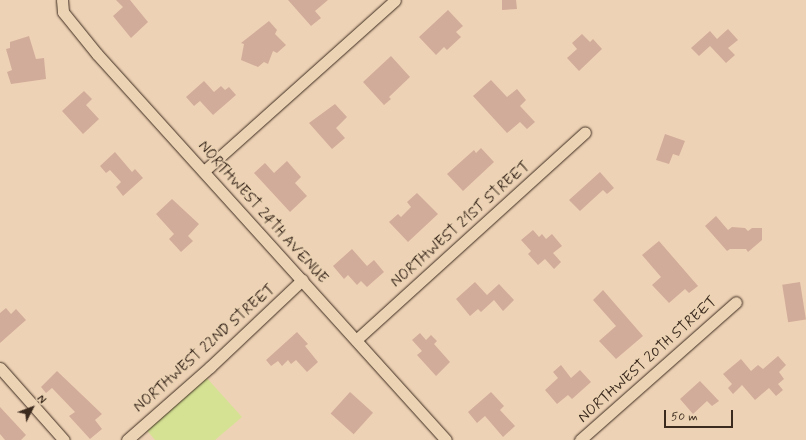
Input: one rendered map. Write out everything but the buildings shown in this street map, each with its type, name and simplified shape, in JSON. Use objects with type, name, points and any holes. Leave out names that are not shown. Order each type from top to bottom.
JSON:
[{"type":"street","points":[[204,171],[395,0]]},
{"type":"street","name":"NORTHWEST 24TH AVENUE","points":[[63,2],[63,12],[97,54],[446,440]]},
{"type":"street","name":"NORTHWEST 21ST STREET","points":[[356,340],[586,132]]},
{"type":"street","name":"NORTHWEST 22ND STREET","points":[[127,440],[210,367],[302,280]]},
{"type":"street","name":"NORTHWEST 20TH STREET","points":[[580,440],[736,302]]},
{"type":"street","points":[[0,368],[64,440]]},
{"type":"green space","points":[[205,376],[242,417],[215,440],[155,440],[145,428]]}]
